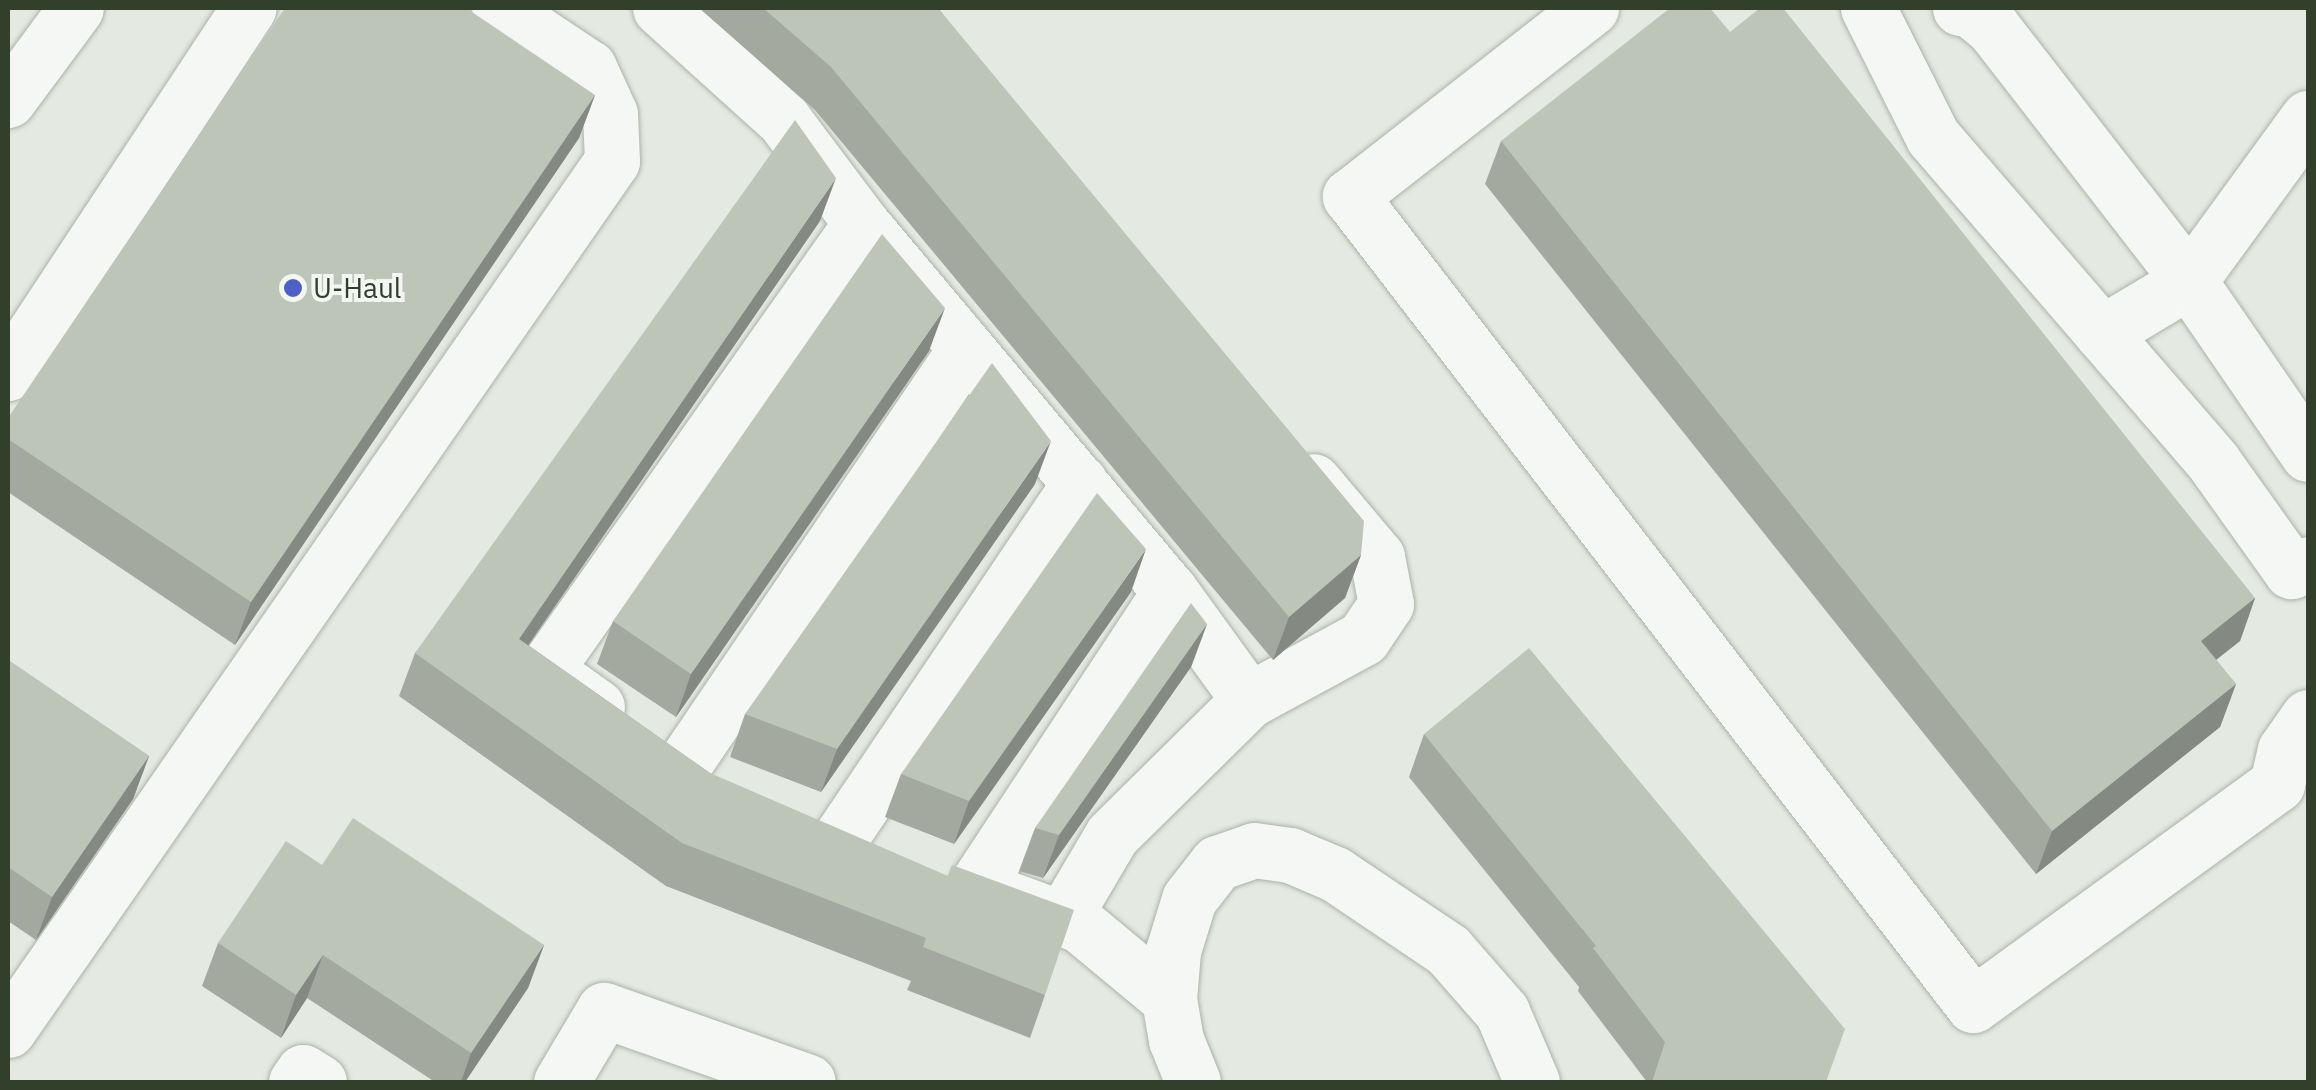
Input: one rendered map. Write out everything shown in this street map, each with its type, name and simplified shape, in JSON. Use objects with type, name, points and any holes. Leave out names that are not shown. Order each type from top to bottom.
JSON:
[{"type":"lane","points":[[8,372],[249,8]]},
{"type":"lane","points":[[8,1029],[612,160],[610,114],[589,68],[499,8]]},
{"type":"lane","points":[[660,8],[783,119],[861,222],[1170,591],[1249,700]]},
{"type":"lane","points":[[1591,8],[1350,196],[1974,1005],[2276,784],[2285,750],[2308,717]]},
{"type":"lane","points":[[1868,8],[1933,137],[2214,462],[2291,571],[2308,564]]},
{"type":"lane","points":[[1960,8],[1971,10],[1992,28],[2189,281],[2308,454]]},
{"type":"lane","points":[[8,100],[46,25]]},
{"type":"lane","points":[[2102,333],[2189,281],[2308,118]]},
{"type":"lane","points":[[861,222],[545,670],[701,781],[966,348]]},
{"type":"lane","points":[[1063,918],[1112,835],[1249,700],[1363,638],[1386,604],[1377,557],[1276,436]]},
{"type":"lane","points":[[840,838],[1080,482]]},
{"type":"lane","points":[[976,887],[1170,591]]},
{"type":"lane","points":[[134,748],[181,781]]},
{"type":"lane","points":[[789,820],[1080,925],[1169,999]]},
{"type":"lane","points":[[1194,1082],[1176,1040],[1169,999],[1173,951],[1189,899],[1216,863],[1254,850],[1290,856],[1336,874],[1448,950],[1502,1012],[1532,1082]]},
{"type":"lane","points":[[561,1082],[604,1010],[808,1082]]},
{"type":"lane","points":[[296,1082],[303,1072],[319,1082]]},
{"type":"building","name":"U-Haul","points":[[285,8],[466,8],[595,95],[251,602],[8,439],[8,418]]},
{"type":"building","points":[[763,8],[938,8],[1364,521],[1361,555],[1289,617],[831,67]]},
{"type":"building","points":[[1670,8],[1710,8],[1730,32],[1760,8],[1783,8],[2255,598],[2201,641],[2236,684],[2052,831],[1501,141]]},
{"type":"building","points":[[795,120],[836,178],[519,639],[710,773],[948,876],[952,865],[1074,910],[1045,995],[923,947],[926,938],[682,843],[415,653]]},
{"type":"building","points":[[882,234],[945,308],[691,674],[613,621]]},
{"type":"building","points":[[992,363],[1051,441],[837,749],[745,714]]},
{"type":"building","points":[[1097,493],[1146,549],[969,801],[901,774]]},
{"type":"building","points":[[1191,603],[1207,624],[1059,835],[1035,828]]},
{"type":"building","points":[[1529,648],[1845,1029],[1826,1082],[1652,1082],[1665,1042],[1593,948],[1596,946],[1424,734]]},
{"type":"building","points":[[8,660],[149,756],[52,897],[8,867]]},
{"type":"building","points":[[353,818],[544,945],[471,1053],[323,955],[296,995],[218,943],[286,841],[322,865]]},
{"type":"place","name":"U-Haul","points":[[293,288]]}]
